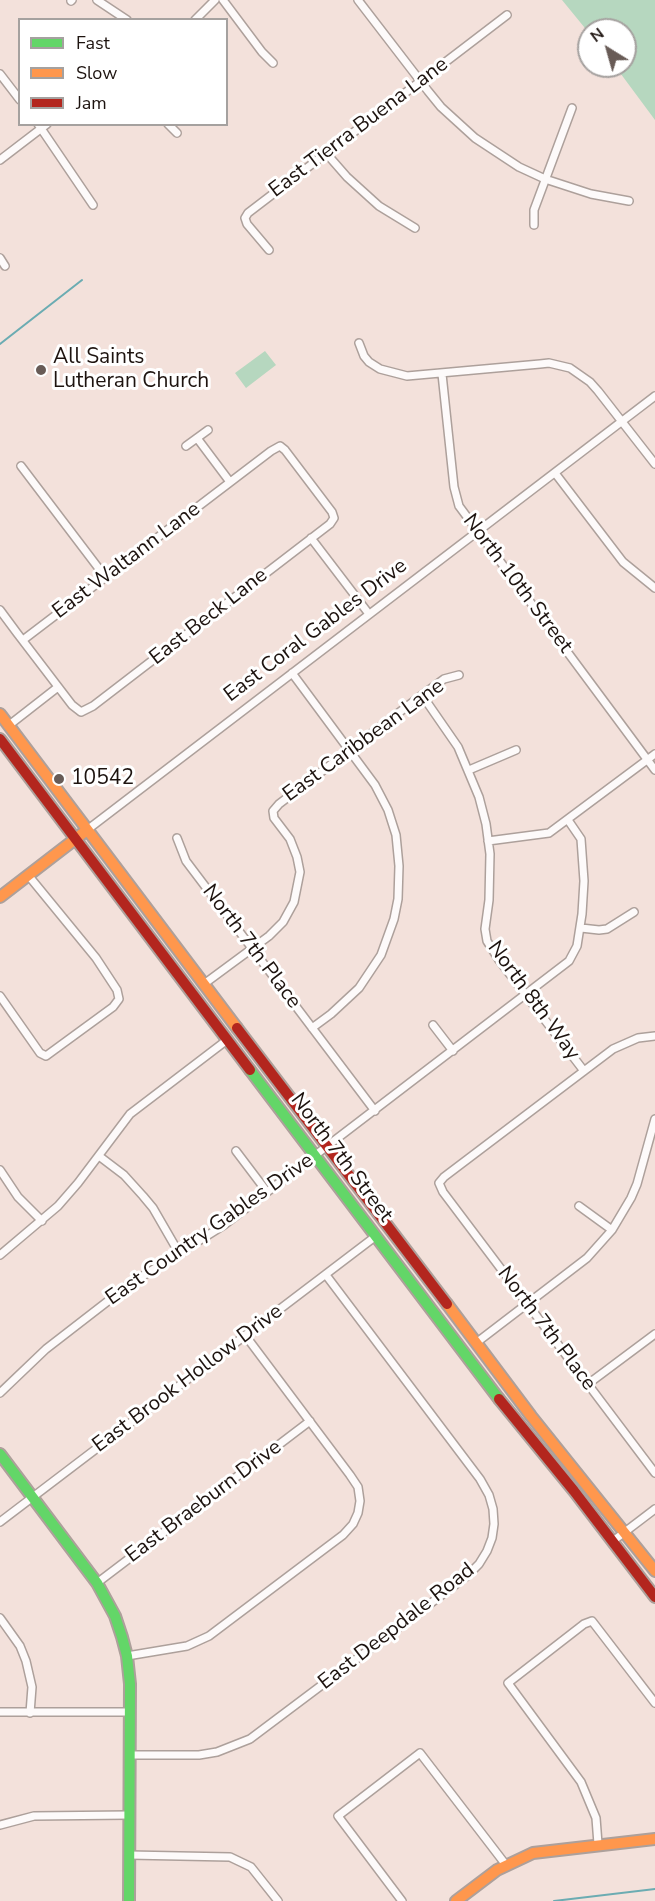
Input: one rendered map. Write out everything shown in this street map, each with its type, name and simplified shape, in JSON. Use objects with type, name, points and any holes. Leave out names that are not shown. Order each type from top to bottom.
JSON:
[{"type":"main road","name":"North 7th Street","points":[[0,714],[531,1416],[655,1571]]},
{"type":"main road","name":"North 7th Street","points":[[0,740],[520,1427],[613,1541],[655,1597]]},
{"type":"main road","name":"East Coral Gables Drive","points":[[0,897],[87,830]]},
{"type":"main road","points":[[0,1454],[97,1583],[115,1616],[127,1656],[130,1712],[129,1901]]},
{"type":"main road","points":[[456,1901],[506,1865],[541,1852],[655,1839]]},
{"type":"street","points":[[97,0],[124,18]]},
{"type":"street","points":[[197,18],[215,0]]},
{"type":"street","points":[[223,0],[273,63]]},
{"type":"street","points":[[358,0],[441,107],[475,138],[519,167],[545,179],[591,194],[629,201]]},
{"type":"street","name":"East Tierra Buena Lane","points":[[268,250],[247,224],[245,218],[248,213],[507,15]]},
{"type":"street","points":[[0,74],[18,97]]},
{"type":"street","points":[[534,225],[534,210],[572,108]]},
{"type":"street","points":[[0,160],[42,126],[93,205]]},
{"type":"street","points":[[170,126],[177,133]]},
{"type":"street","points":[[326,153],[347,177],[379,206],[415,228]]},
{"type":"street","points":[[0,258],[5,266]]},
{"type":"street","points":[[359,343],[364,356],[380,369],[407,376],[540,364],[570,368],[590,382],[655,464]]},
{"type":"street","name":"North 10th Street","points":[[442,374],[456,499],[478,533],[655,770]]},
{"type":"street","name":"East Coral Gables Drive","points":[[87,830],[655,396]]},
{"type":"street","points":[[186,446],[208,430]]},
{"type":"street","points":[[197,438],[230,482]]},
{"type":"street","name":"East Waltann Lane","points":[[23,640],[279,446],[285,450],[332,512],[334,518]]},
{"type":"street","points":[[21,466],[106,578]]},
{"type":"street","points":[[555,473],[623,562],[655,588]]},
{"type":"street","name":"East Beck Lane","points":[[58,687],[72,705],[81,712],[93,706],[330,524],[334,518]]},
{"type":"street","points":[[311,538],[369,614]]},
{"type":"street","points":[[0,610],[58,687],[8,726]]},
{"type":"street","points":[[292,673],[375,785],[396,835],[399,866],[398,899],[389,934],[373,969],[346,1001],[312,1028]]},
{"type":"street","name":"East Caribbean Lane","points":[[252,949],[283,922],[294,902],[298,886],[300,872],[297,857],[290,838],[274,818],[273,811],[279,804],[422,695],[444,679],[459,675]]},
{"type":"street","name":"North 8th Way","points":[[422,695],[453,738],[479,797],[488,841],[490,878],[485,929],[488,941],[499,960],[584,1071]]},
{"type":"street","points":[[469,770],[516,750]]},
{"type":"street","points":[[488,841],[549,832],[655,754]]},
{"type":"street","name":"East Country Gables Drive","points":[[0,1393],[56,1341],[130,1284],[209,1235],[375,1111],[569,961],[578,946],[584,881],[583,846],[568,820]]},
{"type":"street","name":"North 7th Place","points":[[177,838],[186,861],[375,1111]]},
{"type":"street","points":[[0,996],[40,1053],[46,1056],[113,1006],[119,999],[117,990],[96,958],[28,875]]},
{"type":"street","points":[[581,928],[607,929],[634,912]]},
{"type":"street","points":[[204,984],[252,949]]},
{"type":"street","points":[[433,1025],[453,1051]]},
{"type":"street","points":[[584,1071],[613,1049],[626,1043],[655,1036]]},
{"type":"street","points":[[0,1255],[42,1221],[69,1194],[130,1114],[227,1040]]},
{"type":"street","name":"North 7th Place","points":[[584,1071],[439,1183],[443,1192],[655,1473]]},
{"type":"street","points":[[476,1343],[587,1258],[612,1230],[631,1198],[653,1138],[655,1119]]},
{"type":"street","points":[[236,1151],[267,1192]]},
{"type":"street","points":[[99,1156],[124,1175],[143,1196],[158,1216],[179,1252]]},
{"type":"street","points":[[0,1170],[18,1197],[42,1221]]},
{"type":"street","points":[[579,1206],[612,1230]]},
{"type":"street","name":"East Brook Hollow Drive","points":[[0,1522],[376,1236]]},
{"type":"street","name":"East Deepdale Road","points":[[130,1755],[199,1755],[217,1752],[250,1739],[467,1575],[479,1564],[487,1551],[493,1531],[493,1509],[489,1495],[480,1479],[326,1275]]},
{"type":"street","points":[[588,1384],[655,1334]]},
{"type":"street","points":[[127,1656],[187,1646],[209,1636],[343,1535],[353,1524],[358,1513],[360,1501],[358,1487],[245,1335]]},
{"type":"street","name":"East Braeburn Drive","points":[[97,1583],[310,1421]]},
{"type":"street","points":[[613,1541],[655,1509]]},
{"type":"street","points":[[0,1618],[20,1646],[26,1661],[32,1687],[30,1713]]},
{"type":"street","points":[[598,1844],[596,1818],[581,1782],[508,1683],[576,1630],[592,1621],[655,1702]]},
{"type":"street","points":[[0,1712],[130,1712]]},
{"type":"street","points":[[402,1901],[338,1816],[420,1753],[506,1865]]},
{"type":"street","points":[[0,1825],[34,1816],[129,1815]]},
{"type":"street","points":[[129,1855],[222,1856],[238,1859],[251,1867],[278,1901]]},
{"type":"green space","points":[[562,0],[655,0],[655,120],[624,78],[637,78],[637,18],[577,18]]},
{"type":"green space","points":[[265,351],[276,365],[246,388],[235,373]]},
{"type":"waterway","points":[[0,344],[82,280]]},
{"type":"waterway","points":[[554,1901],[655,1889]]},
{"type":"traffic: fast","points":[[250,1070],[499,1399]]},
{"type":"traffic: fast","points":[[0,1454],[97,1583],[115,1616],[122,1637],[130,1684],[129,1901]]},
{"type":"traffic: slow","points":[[0,714],[237,1028]]},
{"type":"traffic: slow","points":[[0,897],[87,830]]},
{"type":"traffic: slow","points":[[447,1304],[531,1416],[655,1571]]},
{"type":"traffic: slow","points":[[456,1901],[497,1870],[533,1853],[655,1839]]},
{"type":"traffic: jam","points":[[0,739],[250,1070]]},
{"type":"traffic: jam","points":[[237,1028],[447,1304]]},
{"type":"traffic: jam","points":[[499,1399],[574,1491],[655,1597]]},
{"type":"place","name":"All Saints Lutheran Church","points":[[41,370]]},
{"type":"place","name":"10542","points":[[59,779]]}]
